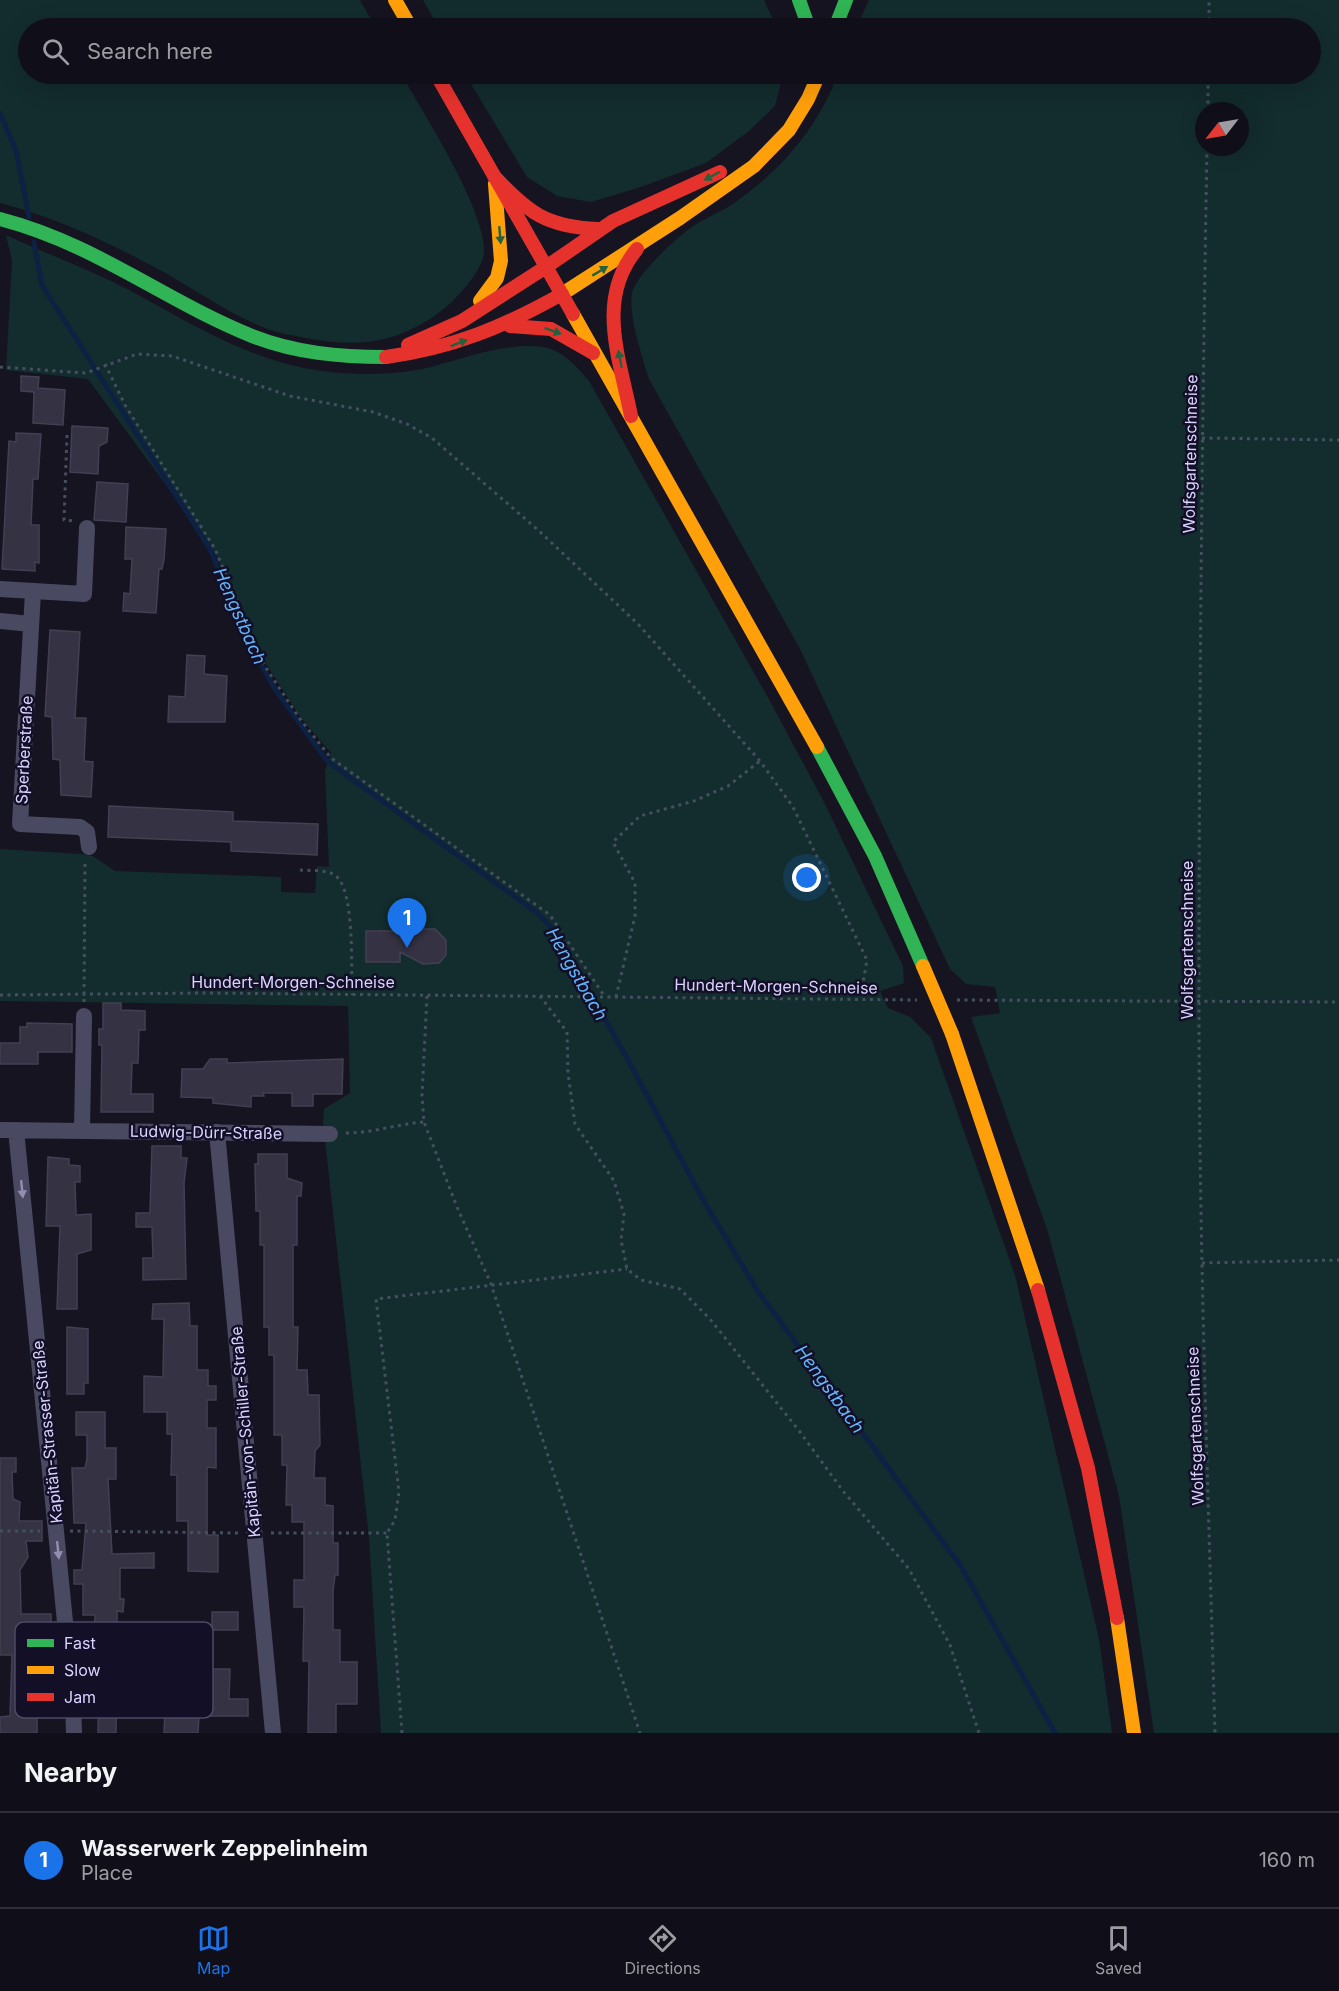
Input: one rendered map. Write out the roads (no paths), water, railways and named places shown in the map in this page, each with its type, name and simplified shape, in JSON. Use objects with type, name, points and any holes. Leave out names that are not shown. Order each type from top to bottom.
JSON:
[{"type":"main road","points":[[395,0],[405,18]]},
{"type":"main road","points":[[799,0],[805,18]]},
{"type":"main road","points":[[839,18],[846,0]]},
{"type":"main road","points":[[442,84],[811,734],[875,856],[952,1034],[1016,1212],[1052,1331],[1080,1438],[1114,1603],[1134,1733]]},
{"type":"main road","points":[[361,358],[423,341],[572,251],[598,229],[680,193],[751,152],[778,125],[789,109],[800,84]]},
{"type":"main road","points":[[0,219],[48,232],[115,263],[208,316],[264,342],[313,355],[387,359],[448,348],[503,326],[530,314],[638,248],[762,158],[783,138],[815,84]]},
{"type":"main road","points":[[494,176],[517,201],[548,222],[561,227],[598,229]]},
{"type":"main road","points":[[473,312],[497,278],[501,261],[494,176]]},
{"type":"main road","points":[[632,416],[614,315],[615,292],[622,269],[638,248]]},
{"type":"main road","points":[[503,326],[531,325],[551,329],[597,356]]},
{"type":"street","points":[[0,589],[84,594],[87,528]]},
{"type":"street","name":"Sperberstraße","points":[[33,592],[21,824],[80,827],[87,832],[89,847]]},
{"type":"street","points":[[0,621],[31,624]]},
{"type":"street","points":[[82,1130],[84,1016]]},
{"type":"street","name":"Ludwig-Dürr-Straße","points":[[8,1130],[330,1134]]},
{"type":"street","name":"Kapitän-Strasser-Straße","points":[[8,1130],[57,1531],[65,1622]]},
{"type":"street","name":"Kapitän-von-Schiller-Straße","points":[[217,1132],[273,1733]]},
{"type":"street","name":"Kapitän-Strasser-Straße","points":[[73,1718],[74,1733]]},
{"type":"waterway","name":"Hengstbach","points":[[0,113],[16,151],[29,217]]},
{"type":"waterway","name":"Hengstbach","points":[[34,242],[42,285],[210,549],[252,649],[275,689],[327,761],[536,912],[555,931],[627,1058],[702,1198],[757,1290],[960,1565],[1055,1733]]},
{"type":"place","name":"Wasserwerk Zeppelinheim","points":[[407,948]]}]
